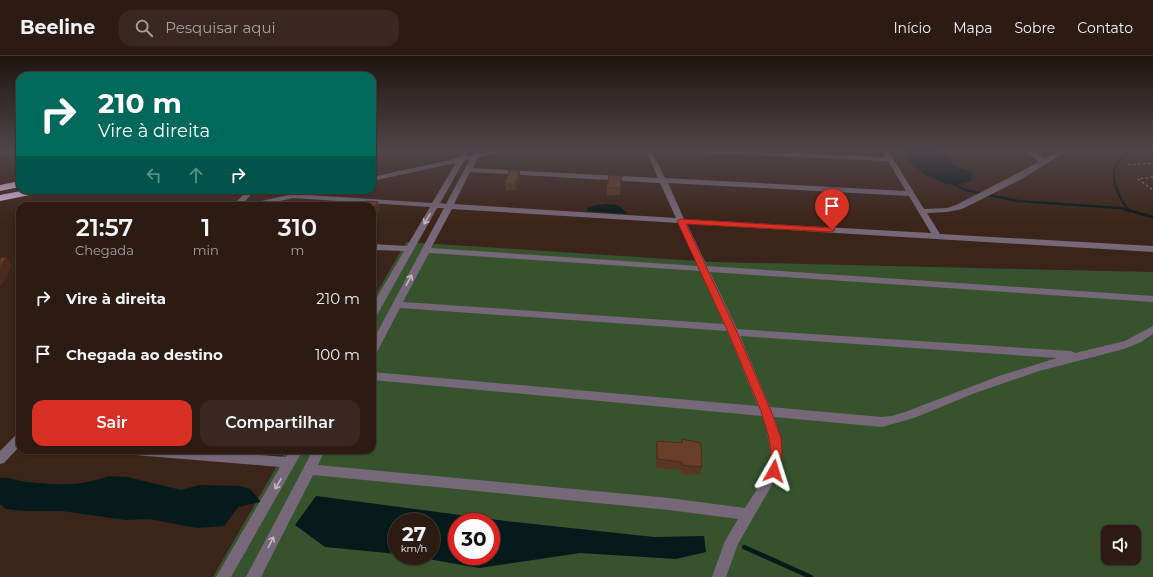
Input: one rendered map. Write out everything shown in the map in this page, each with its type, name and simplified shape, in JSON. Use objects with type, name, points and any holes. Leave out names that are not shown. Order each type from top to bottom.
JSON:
[{"type":"highway","points":[[0,188],[16,185]]},
{"type":"highway","points":[[0,198],[20,194]]},
{"type":"street","points":[[376,178],[399,173]]},
{"type":"street","points":[[376,300],[410,249],[454,173]]},
{"type":"street","points":[[376,344],[465,173]]},
{"type":"street","points":[[526,173],[911,194]]},
{"type":"street","points":[[660,173],[732,330],[766,411],[775,438],[776,453],[774,471],[732,541],[719,577]]},
{"type":"street","points":[[899,173],[937,236]]},
{"type":"street","points":[[922,211],[946,210],[959,207],[1023,173]]},
{"type":"street","points":[[240,202],[248,194]]},
{"type":"street","points":[[266,202],[301,194]]},
{"type":"street","points":[[292,196],[1149,249],[1153,256]]},
{"type":"street","points":[[376,247],[410,249]]},
{"type":"street","points":[[426,250],[1153,299]]},
{"type":"street","points":[[396,305],[1080,356]]},
{"type":"street","points":[[376,376],[766,411],[859,421],[896,421],[990,383],[1080,356],[1118,347],[1141,339],[1153,329]]},
{"type":"street","points":[[0,459],[16,443]]},
{"type":"street","points":[[183,454],[290,463]]},
{"type":"street","points":[[223,577],[295,454]]},
{"type":"street","points":[[253,577],[317,454]]},
{"type":"street","points":[[308,469],[669,504],[747,514]]},
{"type":"path","points":[[1153,177],[1138,179],[1153,190]]},
{"type":"green space","points":[[406,242],[714,262],[1153,272],[1153,577],[213,577],[284,454],[376,454],[376,294]]},
{"type":"water","points":[[973,173],[971,181],[955,185],[946,184],[924,174]]},
{"type":"water","points":[[607,204],[618,205],[628,214],[587,211],[588,208]]},
{"type":"water","points":[[109,476],[127,477],[181,490],[200,485],[240,486],[250,489],[261,502],[238,507],[224,526],[197,528],[150,519],[126,520],[62,511],[24,511],[6,509],[0,504],[0,478],[49,484],[78,484]]},
{"type":"water","points":[[316,496],[448,513],[448,563],[440,561],[440,513],[388,513],[388,553],[325,547],[295,525]]},
{"type":"water","points":[[500,520],[654,537],[704,536],[706,552],[676,559],[580,553],[500,565]]},
{"type":"water","points":[[462,565],[499,565],[479,568]]},
{"type":"building","points":[[508,173],[519,173],[515,184],[505,184]]},
{"type":"building","points":[[609,175],[622,176],[620,188],[607,187]]},
{"type":"building","points":[[6,257],[0,268],[0,258]]},
{"type":"building","points":[[682,439],[701,443],[702,467],[682,465],[682,462],[657,459],[657,441],[682,443]]},
{"type":"waterway","points":[[1114,173],[1114,181],[1120,197],[1129,210]]},
{"type":"waterway","points":[[952,183],[965,190],[1018,201],[1120,208],[1129,210]]},
{"type":"waterway","points":[[1129,210],[1153,217]]},
{"type":"waterway","points":[[744,547],[811,577]]},
{"type":"route","points":[[774,471],[776,453],[775,438],[766,411],[733,332],[681,221],[832,230]]}]
